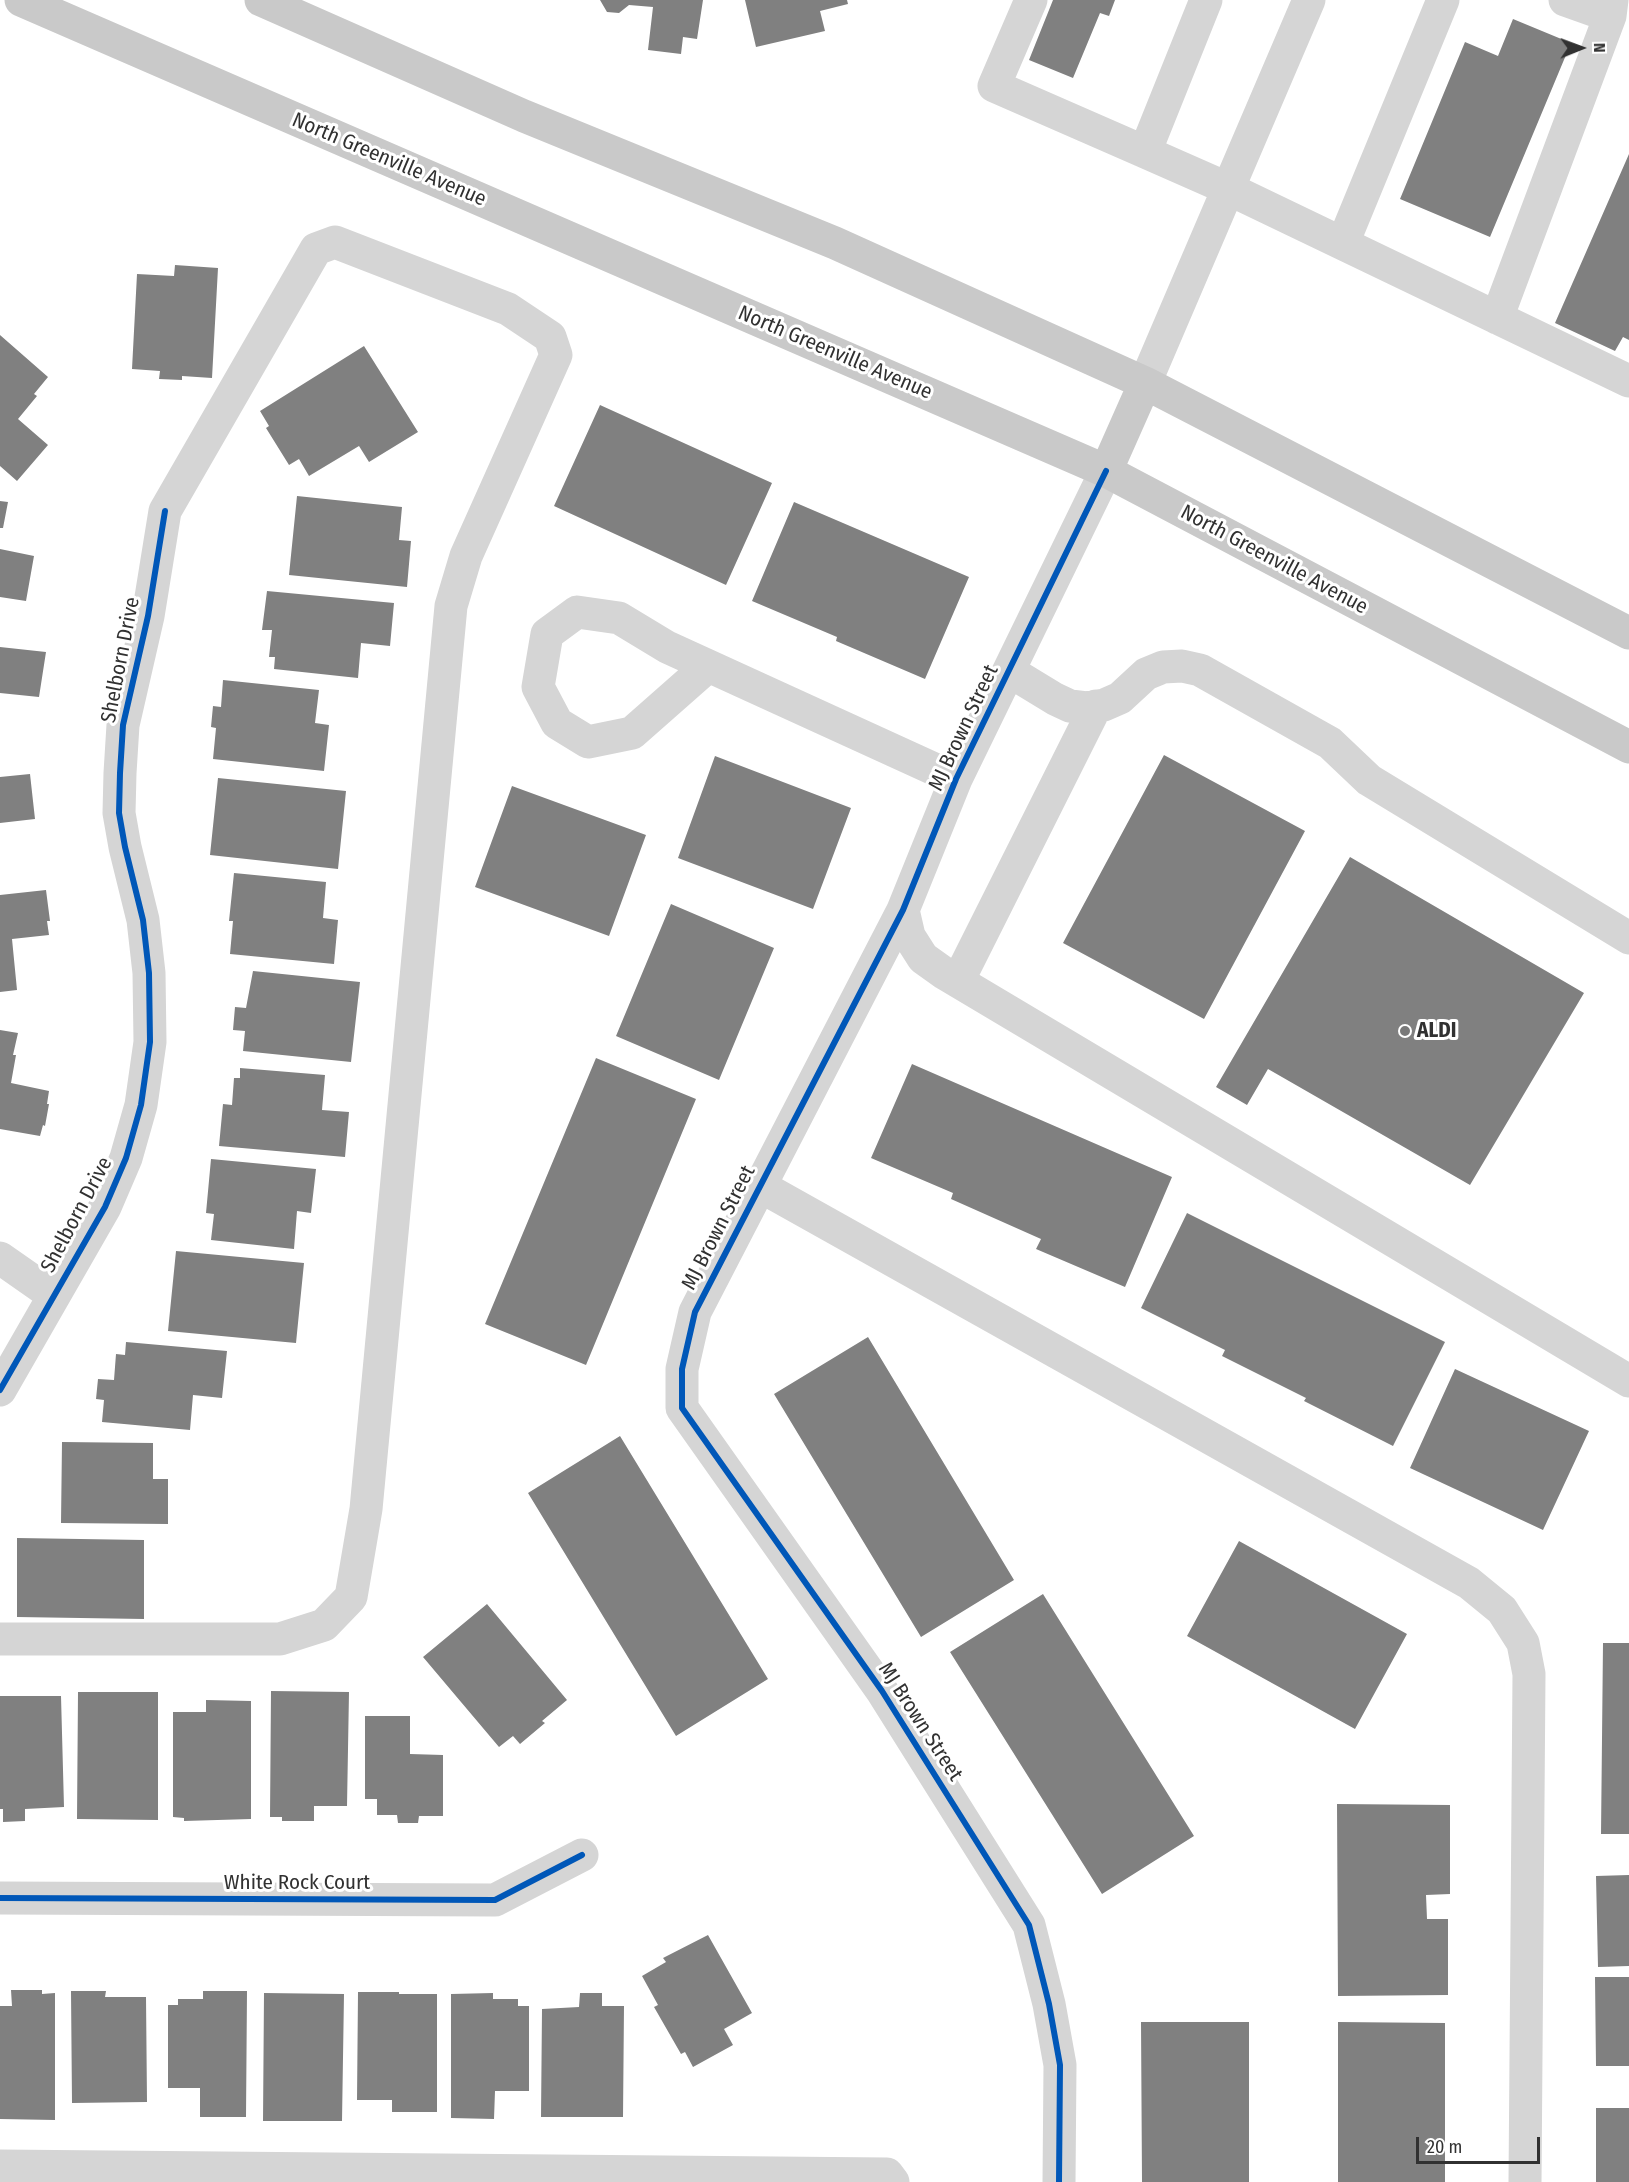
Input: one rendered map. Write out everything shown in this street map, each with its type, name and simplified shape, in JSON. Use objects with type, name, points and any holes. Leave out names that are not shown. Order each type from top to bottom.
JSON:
[{"type":"main road","name":"North Greenville Avenue","points":[[21,0],[1106,471],[1629,747]]},
{"type":"main road","points":[[261,0],[524,116],[835,243],[1144,383],[1629,633]]},
{"type":"main road","points":[[1106,471],[1144,383]]},
{"type":"street","points":[[1031,0],[994,86],[1228,189],[1629,381]]},
{"type":"street","points":[[1145,152],[1206,0]]},
{"type":"street","points":[[1144,383],[1309,0]]},
{"type":"street","points":[[1342,243],[1443,0]]},
{"type":"street","points":[[1497,318],[1611,8],[1565,0]]},
{"type":"street","name":"Shelborn Drive","points":[[0,1390],[105,1207],[126,1158],[141,1105],[150,1042],[149,973],[142,920],[119,813],[120,772],[123,725],[148,616],[165,511],[316,249],[335,242],[508,309],[550,337],[556,355],[466,556],[451,606],[366,1509],[351,1597],[324,1625],[280,1639],[0,1639]]},
{"type":"street","name":"MJ Brown Street","points":[[1059,2182],[1060,2065],[1049,2004],[1029,1924],[882,1691],[682,1408],[682,1369],[695,1312],[903,910],[956,779],[1106,471]]},
{"type":"street","points":[[708,666],[632,733],[588,742],[557,723],[538,687],[547,634],[577,612],[619,618],[667,647],[956,779]]},
{"type":"street","points":[[1009,671],[1055,699],[1070,706],[1087,708],[1104,705],[1119,698],[1146,674],[1163,667],[1182,666],[1200,670],[1330,743],[1369,780],[1629,938]]},
{"type":"street","points":[[958,981],[1096,706]]},
{"type":"street","points":[[903,910],[909,936],[923,958],[958,981],[1629,1382]]},
{"type":"street","points":[[760,1186],[1469,1583],[1502,1610],[1523,1643],[1529,1674],[1525,2182]]},
{"type":"street","points":[[0,1258],[53,1295]]},
{"type":"street","name":"White Rock Court","points":[[0,1898],[495,1900],[582,1855]]},
{"type":"street","points":[[0,2166],[886,2174],[893,2182]]},
{"type":"building","points":[[600,0],[703,0],[697,39],[683,37],[681,54],[648,50],[653,7],[629,5],[619,13],[607,12]]},
{"type":"building","points":[[745,0],[847,0],[848,4],[820,11],[825,31],[756,47]]},
{"type":"building","points":[[1053,0],[1115,0],[1109,16],[1100,13],[1073,78],[1029,60]]},
{"type":"building","points":[[1513,19],[1571,43],[1490,237],[1400,199],[1465,42],[1498,56]]},
{"type":"building","points":[[1629,154],[1629,340],[1623,337],[1615,351],[1555,323]]},
{"type":"building","points":[[175,265],[218,268],[212,378],[182,376],[182,380],[159,379],[160,371],[132,369],[137,274],[174,276]]},
{"type":"building","points":[[0,335],[48,377],[34,394],[37,396],[18,419],[48,445],[17,481],[0,466]]},
{"type":"building","points":[[364,346],[418,432],[369,462],[359,446],[309,476],[299,459],[289,465],[266,428],[269,426],[260,411]]},
{"type":"building","points":[[600,405],[772,483],[726,585],[554,506]]},
{"type":"building","points":[[297,496],[402,507],[399,540],[411,541],[407,587],[289,575]]},
{"type":"building","points":[[0,501],[8,502],[3,528],[0,528]]},
{"type":"building","points":[[794,502],[969,577],[925,679],[836,641],[837,637],[752,601]]},
{"type":"building","points":[[0,549],[34,556],[26,601],[0,597]]},
{"type":"building","points":[[267,591],[394,603],[390,646],[361,643],[358,678],[274,669],[275,657],[269,657],[272,630],[262,630]]},
{"type":"building","points":[[0,647],[46,652],[39,697],[0,693]]},
{"type":"building","points":[[223,680],[319,690],[315,723],[329,725],[324,771],[213,759],[216,728],[211,727],[213,706],[221,707]]},
{"type":"building","points":[[1164,755],[1305,831],[1204,1019],[1063,943]]},
{"type":"building","points":[[715,756],[851,808],[813,909],[678,858]]},
{"type":"building","points":[[30,774],[35,819],[0,823],[0,777]]},
{"type":"building","points":[[218,778],[346,791],[338,869],[210,855]]},
{"type":"building","points":[[512,786],[646,835],[609,936],[475,887]]},
{"type":"building","name":"ALDI","points":[[1350,857],[1584,993],[1470,1185],[1268,1069],[1247,1105],[1216,1087]]},
{"type":"building","points":[[234,873],[326,882],[323,918],[338,920],[334,964],[230,954],[233,921],[229,921]]},
{"type":"building","points":[[46,890],[50,921],[47,921],[49,935],[12,939],[17,990],[0,992],[0,895]]},
{"type":"building","points":[[671,904],[774,948],[719,1080],[616,1036]]},
{"type":"building","points":[[253,971],[360,982],[351,1062],[243,1051],[245,1031],[233,1030],[235,1007],[246,1008]]},
{"type":"building","points":[[0,1030],[18,1033],[13,1055],[16,1055],[11,1083],[49,1091],[45,1126],[43,1125],[40,1136],[0,1129]]},
{"type":"building","points":[[596,1058],[696,1099],[586,1365],[485,1324]]},
{"type":"building","points":[[912,1064],[1172,1177],[1125,1287],[1036,1249],[1041,1239],[951,1199],[953,1193],[871,1158]]},
{"type":"building","points":[[240,1068],[325,1075],[322,1110],[349,1112],[345,1157],[219,1146],[223,1104],[232,1105],[234,1078],[240,1078]]},
{"type":"building","points":[[211,1159],[316,1169],[311,1213],[297,1211],[294,1249],[211,1240],[214,1214],[206,1213]]},
{"type":"building","points":[[1187,1213],[1445,1342],[1393,1446],[1304,1401],[1306,1398],[1222,1356],[1225,1350],[1141,1308]]},
{"type":"building","points":[[176,1251],[304,1263],[296,1343],[168,1331]]},
{"type":"building","points":[[868,1337],[1014,1580],[921,1637],[774,1394]]},
{"type":"building","points":[[126,1342],[227,1351],[222,1398],[193,1395],[190,1430],[102,1422],[104,1400],[96,1399],[98,1379],[114,1380],[116,1354],[125,1355]]},
{"type":"building","points":[[1455,1369],[1589,1431],[1543,1530],[1410,1468]]},
{"type":"building","points":[[620,1436],[768,1679],[676,1736],[528,1493]]},
{"type":"building","points":[[62,1442],[153,1443],[153,1479],[168,1479],[168,1524],[61,1523]]},
{"type":"building","points":[[17,1538],[144,1540],[144,1619],[17,1617]]},
{"type":"building","points":[[1239,1541],[1407,1634],[1355,1729],[1187,1636]]},
{"type":"building","points":[[1043,1594],[1194,1836],[1102,1894],[950,1652]]},
{"type":"building","points":[[487,1604],[567,1700],[520,1744],[513,1736],[499,1747],[423,1657]]},
{"type":"building","points":[[1603,1643],[1629,1643],[1629,1834],[1601,1834]]},
{"type":"building","points":[[271,1691],[349,1692],[347,1806],[314,1806],[314,1821],[282,1821],[282,1817],[270,1817]]},
{"type":"building","points":[[78,1692],[158,1692],[158,1820],[77,1819]]},
{"type":"building","points":[[0,1696],[61,1696],[64,1807],[25,1809],[25,1821],[3,1822],[3,1809],[0,1809]]},
{"type":"building","points":[[206,1700],[251,1701],[251,1819],[184,1821],[184,1818],[173,1817],[173,1712],[206,1712]]},
{"type":"building","points":[[365,1716],[410,1716],[410,1754],[443,1755],[443,1816],[419,1816],[418,1823],[398,1823],[397,1815],[377,1815],[377,1799],[365,1799]]},
{"type":"building","points":[[1337,1804],[1450,1805],[1450,1894],[1426,1895],[1427,1919],[1448,1919],[1448,1995],[1338,1996]]},
{"type":"building","points":[[1629,1875],[1629,1966],[1598,1967],[1596,1876]]},
{"type":"building","points":[[708,1935],[752,2013],[724,2029],[733,2045],[693,2067],[685,2052],[681,2054],[654,2007],[658,2005],[642,1976],[666,1962],[663,1958]]},
{"type":"building","points":[[1595,1977],[1629,1977],[1629,2066],[1596,2066]]},
{"type":"building","points":[[11,1990],[42,1990],[42,1994],[55,1993],[55,2120],[0,2119],[0,2006],[12,2006]]},
{"type":"building","points":[[71,1991],[106,1991],[105,1997],[146,1997],[147,2102],[72,2103]]},
{"type":"building","points":[[203,1991],[247,1991],[246,2117],[200,2117],[200,2088],[168,2088],[168,2005],[178,2005],[178,1999],[203,1999]]},
{"type":"building","points":[[358,1992],[437,1994],[437,2112],[392,2112],[392,2100],[357,2100]]},
{"type":"building","points":[[264,1993],[344,1994],[342,2121],[263,2121]]},
{"type":"building","points":[[493,1993],[493,1999],[518,1999],[518,2006],[529,2006],[529,2091],[495,2091],[494,2119],[451,2118],[451,1994]]},
{"type":"building","points":[[580,1993],[602,1993],[602,2006],[624,2006],[623,2117],[541,2117],[542,2009],[579,2007]]},
{"type":"building","points":[[1141,2022],[1249,2022],[1249,2182],[1142,2182]]},
{"type":"building","points":[[1338,2022],[1445,2023],[1445,2182],[1338,2182]]},
{"type":"building","points":[[1596,2108],[1629,2108],[1629,2182],[1596,2182]]},
{"type":"cycle path","points":[[1059,2182],[1060,2065],[1049,2004],[1029,1925],[882,1691],[682,1408],[682,1369],[695,1312],[903,910],[956,779],[1106,471]]},
{"type":"cycle path","points":[[0,1390],[105,1207],[126,1158],[141,1105],[150,1042],[149,973],[143,920],[119,813],[120,773],[123,725],[148,616],[165,511]]},
{"type":"cycle path","points":[[0,1898],[495,1900],[582,1855]]},
{"type":"place","name":"ALDI","points":[[1405,1031]]}]
